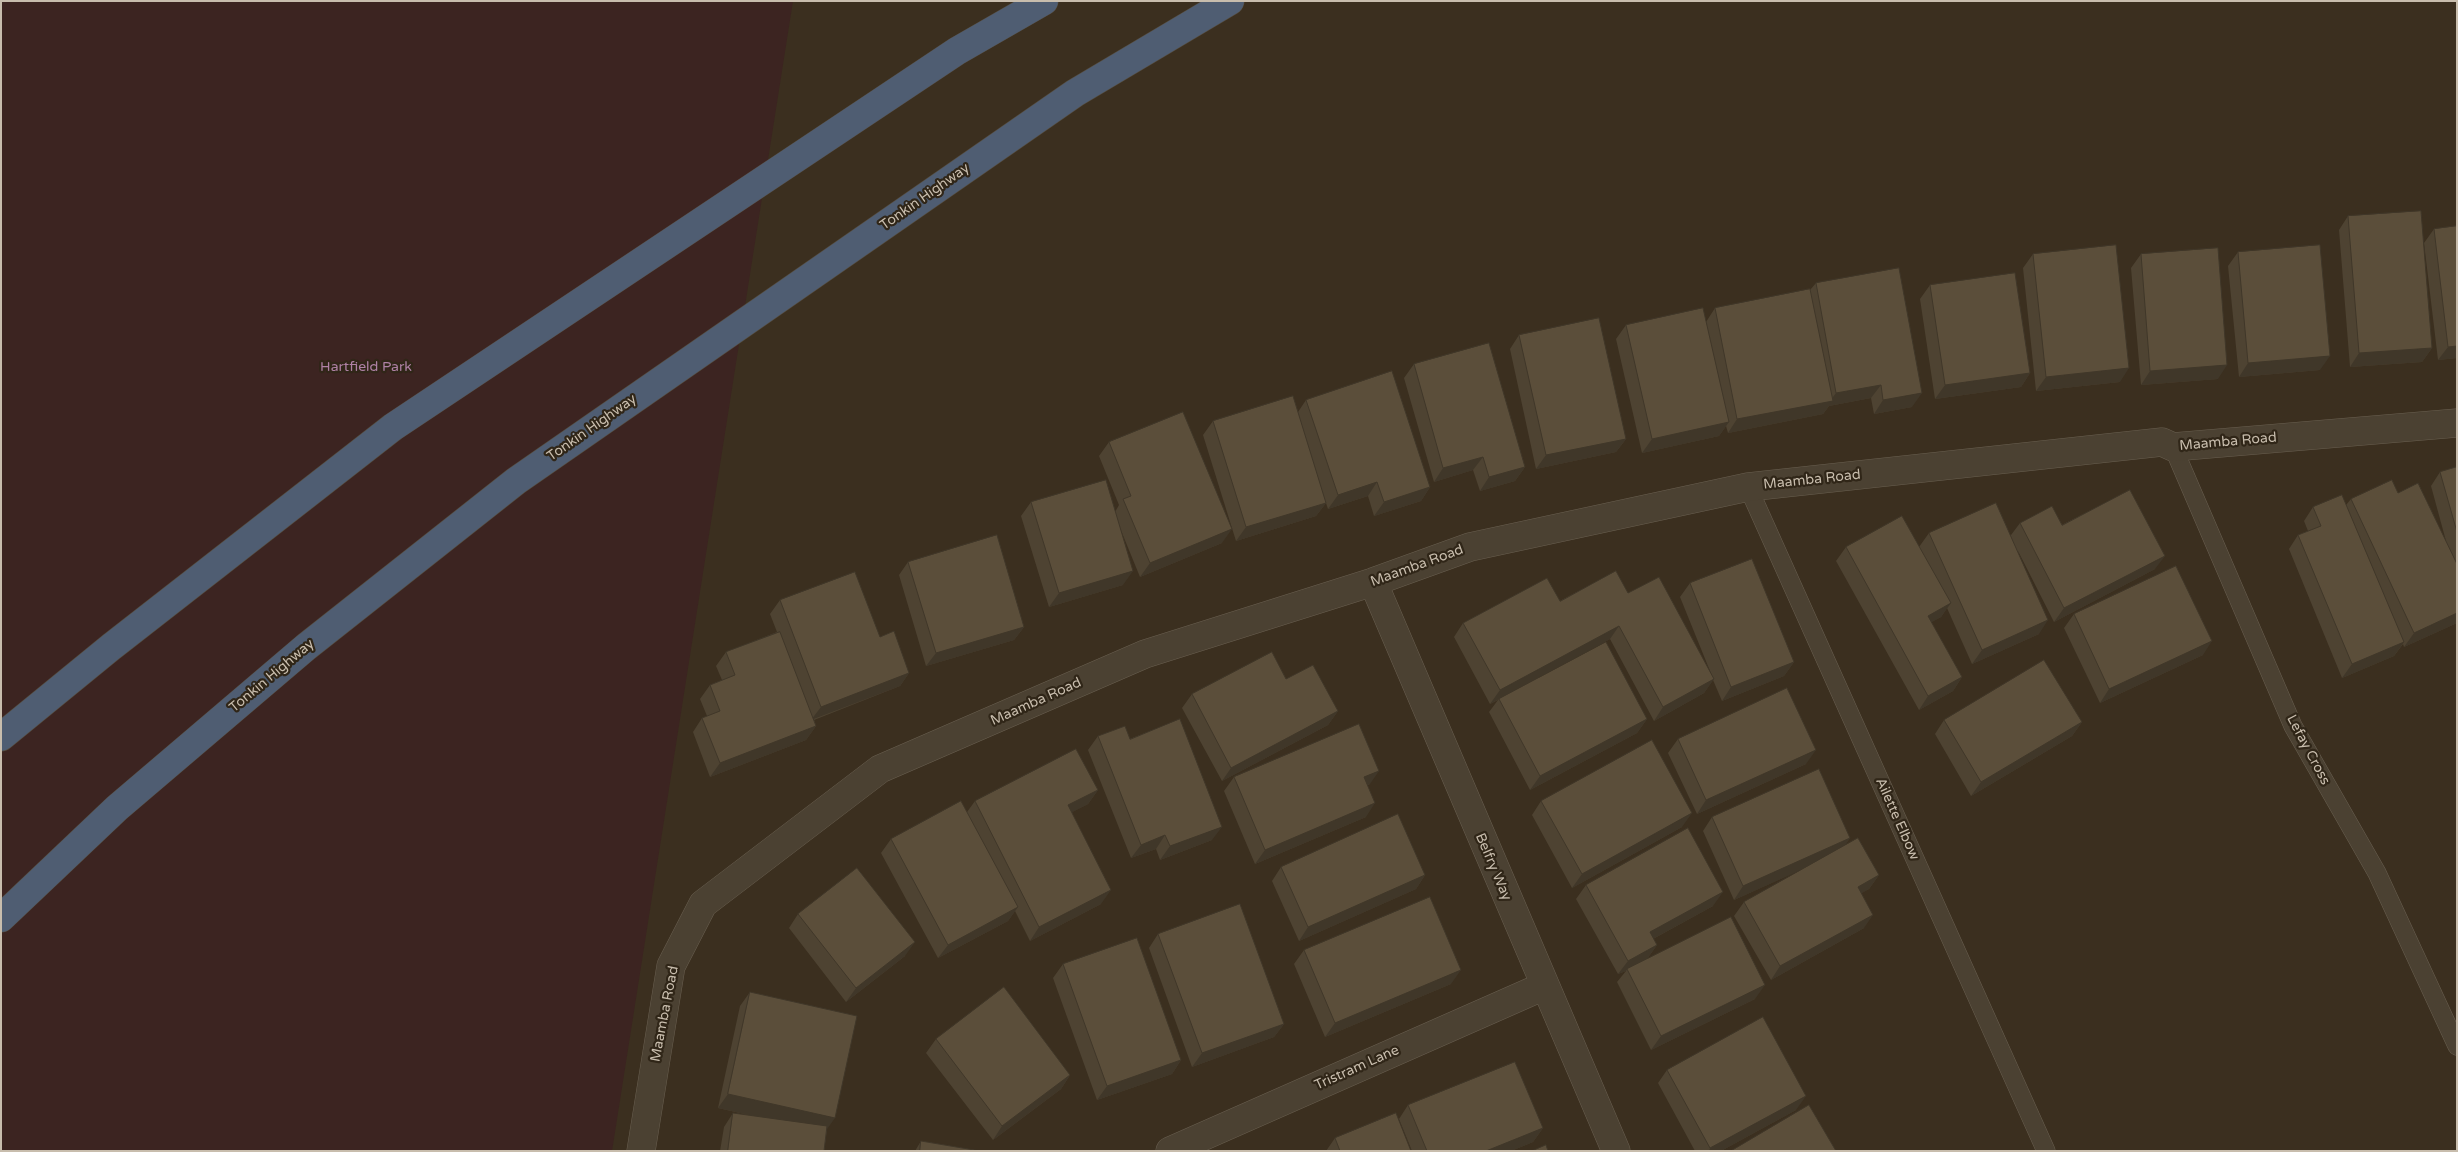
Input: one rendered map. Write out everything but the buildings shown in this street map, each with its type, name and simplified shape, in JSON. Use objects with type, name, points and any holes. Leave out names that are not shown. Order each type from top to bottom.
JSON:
[{"type":"highway","points":[[1,737],[111,647],[393,427],[957,51],[1044,1]]},
{"type":"highway","name":"Tonkin Highway","points":[[1,918],[117,808],[306,646],[516,481],[1076,93],[1230,1]]},
{"type":"street","name":"Maamba Road","points":[[641,1151],[671,966],[704,904],[880,769],[1145,654],[1372,582],[1470,547],[1748,486],[2162,442],[2173,447],[2457,423]]},
{"type":"street","name":"Belfry Way","points":[[1372,582],[1616,1151]]},
{"type":"street","name":"Tristram Lane","points":[[1170,1151],[1544,986]]},
{"type":"lane","name":"Lefay Cross","points":[[2173,447],[2294,726],[2377,873],[2457,1046]]},
{"type":"lane","name":"Ailette Elbow","points":[[1748,486],[2046,1151]]},
{"type":"green space","name":"Hartfield Park","points":[[1,1],[793,1],[612,1151],[1,1151]]}]
